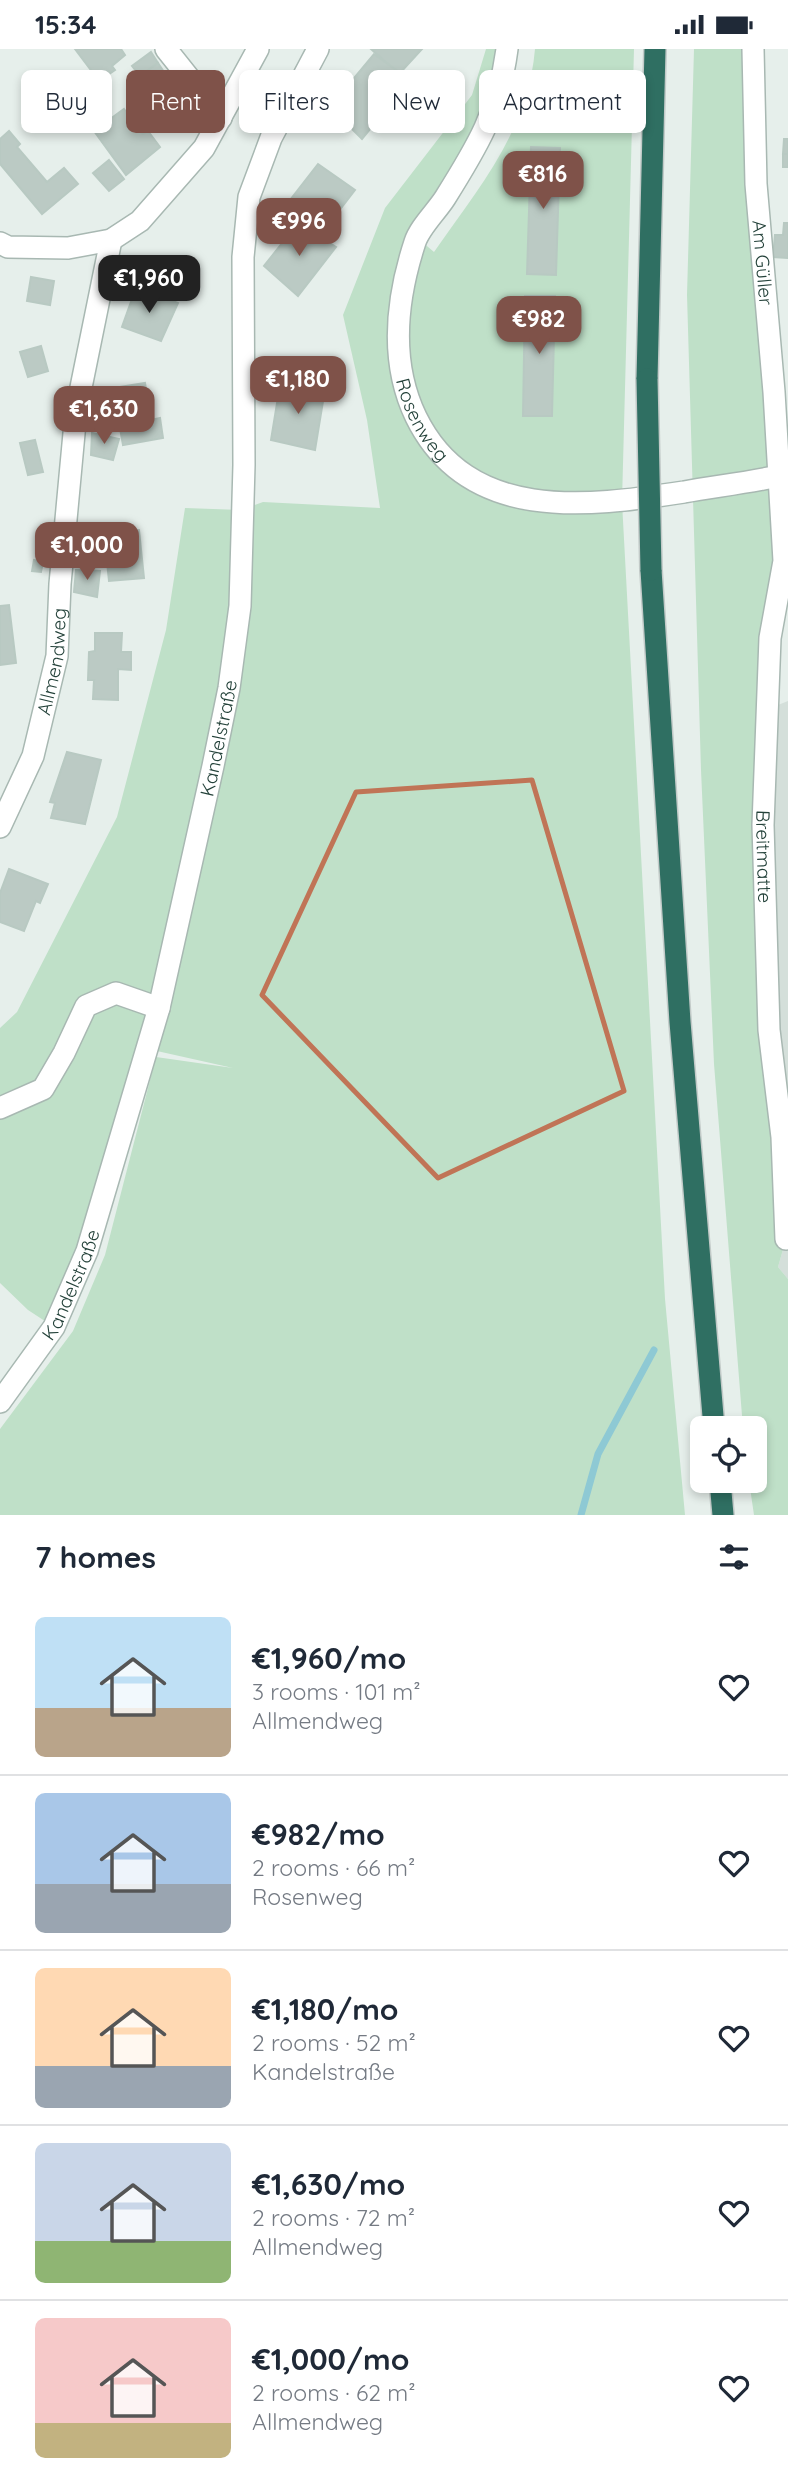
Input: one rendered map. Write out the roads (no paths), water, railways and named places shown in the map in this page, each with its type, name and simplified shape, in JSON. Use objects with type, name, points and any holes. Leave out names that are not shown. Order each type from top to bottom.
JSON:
[{"type":"highway","points":[[655,49],[647,379],[651,570],[679,1008],[714,1416]]},
{"type":"highway","points":[[721,1493],[723,1515]]},
{"type":"street","points":[[166,49],[183,70]]},
{"type":"street","points":[[225,111],[258,49]]},
{"type":"street","name":"Kandelstraße","points":[[0,1402],[54,1327],[87,1251],[159,1008],[214,767],[240,606],[244,465],[243,257],[249,197],[271,138],[318,49]]},
{"type":"street","name":"Rosenweg","points":[[507,49],[493,114],[470,159],[416,239],[400,304],[398,359],[405,393],[424,432],[447,461],[474,482],[508,494],[557,503],[606,504],[783,475]]},
{"type":"street","name":"Am Güller","points":[[752,49],[756,184],[783,475]]},
{"type":"street","points":[[0,243],[8,247],[68,248],[111,240],[140,221],[183,174],[212,133]]},
{"type":"street","name":"Allmendweg","points":[[0,827],[33,756],[57,656],[60,583],[76,412],[111,240]]},
{"type":"street","name":"Breitmatte","points":[[783,475],[784,561],[770,638],[763,825],[769,1030],[782,1137],[786,1239]]},
{"type":"street","points":[[0,1108],[43,1089],[86,1006],[116,993],[159,1008]]},
{"type":"waterway","points":[[581,1515],[598,1454],[654,1350]]}]
